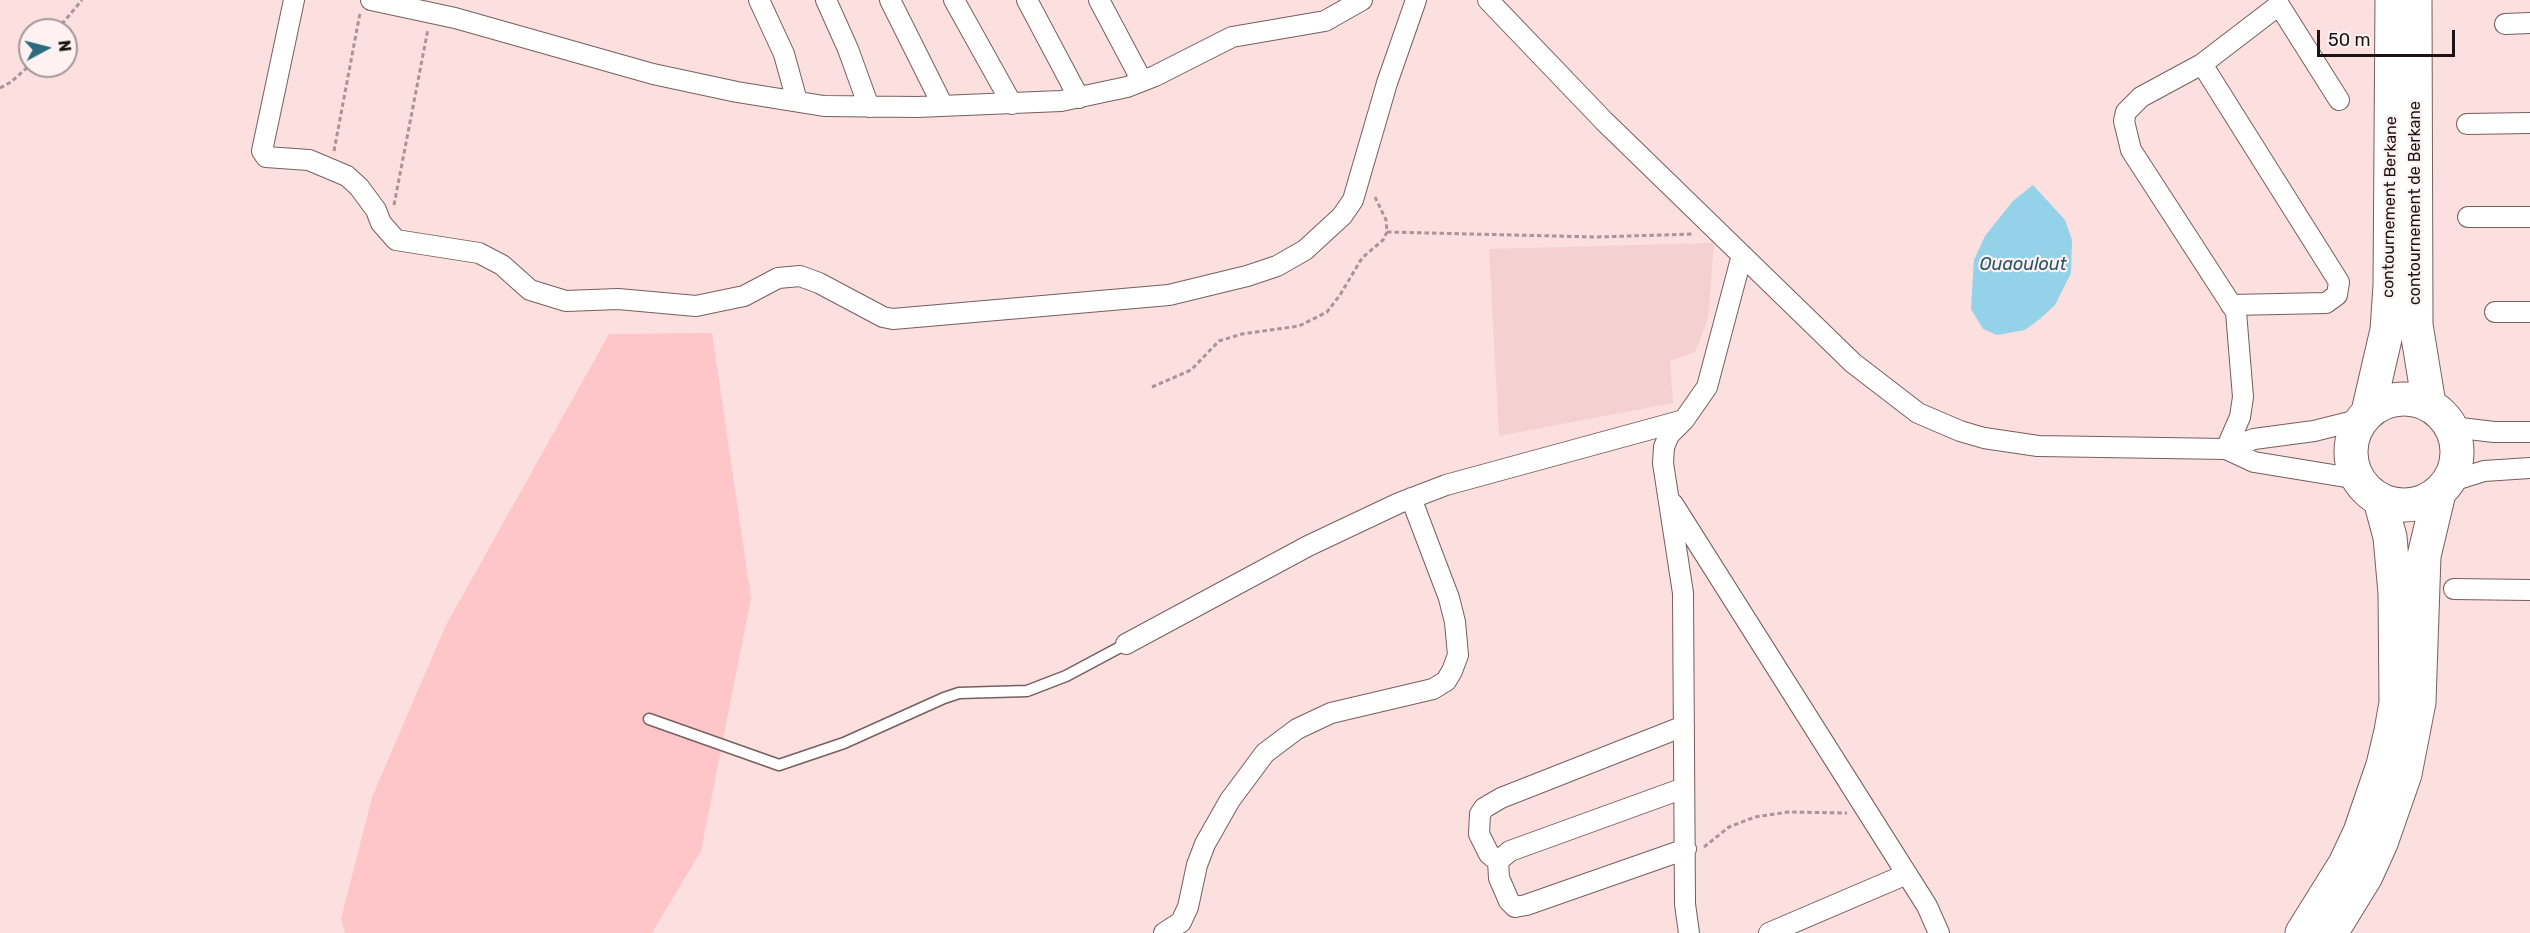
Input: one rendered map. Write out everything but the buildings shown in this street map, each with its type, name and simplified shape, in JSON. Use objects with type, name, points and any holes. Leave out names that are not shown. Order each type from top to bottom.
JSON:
[{"type":"highway","name":"contournement Berkane","points":[[2365,415],[2387,330],[2391,286],[2392,0]]},
{"type":"highway","name":"contournement de Berkane","points":[[2415,0],[2416,325],[2429,404]]},
{"type":"highway","points":[[2302,933],[2345,864],[2360,832],[2383,765],[2391,731],[2396,703],[2395,592],[2390,537],[2369,489],[2353,467],[2352,442],[2365,415],[2379,404],[2404,398],[2429,404],[2442,414],[2452,427],[2458,449],[2457,461],[2444,487],[2424,556],[2419,702],[2405,774],[2388,826],[2370,868],[2331,933]]},
{"type":"highway","points":[[2369,489],[2404,506],[2417,504],[2444,487]]},
{"type":"street","points":[[294,0],[262,151],[266,158],[309,160],[347,176],[359,188],[389,234],[396,240],[479,253],[491,258],[530,290],[566,301],[618,300],[696,306],[744,296],[778,278],[800,276],[893,320],[1169,295],[1247,276],[1276,266],[1305,250],[1331,228],[1353,200],[1387,83],[1416,0]]},
{"type":"street","points":[[759,0],[784,54],[797,101]]},
{"type":"street","points":[[826,0],[849,49],[868,107]]},
{"type":"street","points":[[890,0],[944,106]]},
{"type":"street","points":[[954,0],[1012,104]]},
{"type":"street","points":[[1027,0],[1079,98]]},
{"type":"street","points":[[1099,0],[1142,81]]},
{"type":"street","points":[[366,6],[432,13],[652,74],[737,92],[797,101],[868,107],[1012,104],[1079,98],[1142,81],[1232,38],[1325,21],[1362,0]]},
{"type":"street","points":[[1488,0],[1604,121],[1742,255],[1874,381],[1918,412],[1960,431],[1984,438],[2038,446],[2226,449],[2254,439],[2314,431],[2365,415]]},
{"type":"street","points":[[2226,449],[2240,417],[2243,397],[2235,312],[2131,150],[2124,121],[2126,112],[2132,104],[2202,64],[2279,5],[2339,100]]},
{"type":"street","points":[[2505,24],[2530,23]]},
{"type":"street","points":[[2202,64],[2339,282],[2337,295],[2326,303],[2231,305]]},
{"type":"street","points":[[2468,124],[2530,123]]},
{"type":"street","points":[[2468,217],[2530,216]]},
{"type":"street","points":[[1689,933],[1684,788],[1683,593],[1663,463],[1664,447],[1669,435],[1684,420],[1707,387],[1742,255]]},
{"type":"street","points":[[2494,312],[2530,312]]},
{"type":"street","points":[[1126,644],[1308,546],[1411,498],[1446,485],[1684,420]]},
{"type":"street","points":[[2452,427],[2494,432],[2530,432]]},
{"type":"street","points":[[2226,449],[2254,462],[2369,489]]},
{"type":"street","points":[[2444,487],[2484,471],[2530,468]]},
{"type":"street","points":[[1164,933],[1181,922],[1188,907],[1197,864],[1205,844],[1230,800],[1265,753],[1297,729],[1331,713],[1433,689],[1446,681],[1452,671],[1458,655],[1455,622],[1441,577],[1411,498]]},
{"type":"street","points":[[1670,499],[1927,906],[1939,933]]},
{"type":"street","points":[[2454,589],[2530,590]]},
{"type":"street","points":[[1684,726],[1501,798],[1484,808],[1480,814],[1479,834],[1489,854],[1498,861],[1501,887],[1505,897],[1515,907],[1686,856]]},
{"type":"street","points":[[1498,861],[1510,851],[1684,788]]},
{"type":"street","points":[[1769,933],[1907,874]]},
{"type":"lane","points":[[649,719],[779,765],[834,747],[959,693],[1027,691],[1066,676],[1126,644]]},
{"type":"path","points":[[67,18],[82,0]]},
{"type":"path","points":[[331,168],[366,6]]},
{"type":"path","points":[[389,234],[432,13]]},
{"type":"path","points":[[0,88],[18,76]]},
{"type":"path","points":[[1152,387],[1191,370],[1219,341],[1242,334],[1299,326],[1327,312],[1362,258],[1383,240],[1387,232],[1386,220],[1363,170]]},
{"type":"path","points":[[1387,232],[1597,237],[1720,233]]},
{"type":"path","points":[[1686,856],[1729,827],[1755,817],[1788,812],[1818,814],[1867,811]]},
{"type":"shaded area","points":[[1714,243],[1708,319],[1695,352],[1670,361],[1673,403],[1499,436],[1489,249]]},
{"type":"shaded area","points":[[712,333],[751,598],[701,851],[652,933],[345,933],[341,919],[372,797],[446,625],[609,334]]},
{"type":"water","name":"Ouaoulout","points":[[2033,185],[2065,220],[2072,240],[2071,273],[2055,305],[2041,318],[2025,330],[1997,335],[1983,329],[1971,309],[1974,260],[1985,236],[2013,201]]}]
